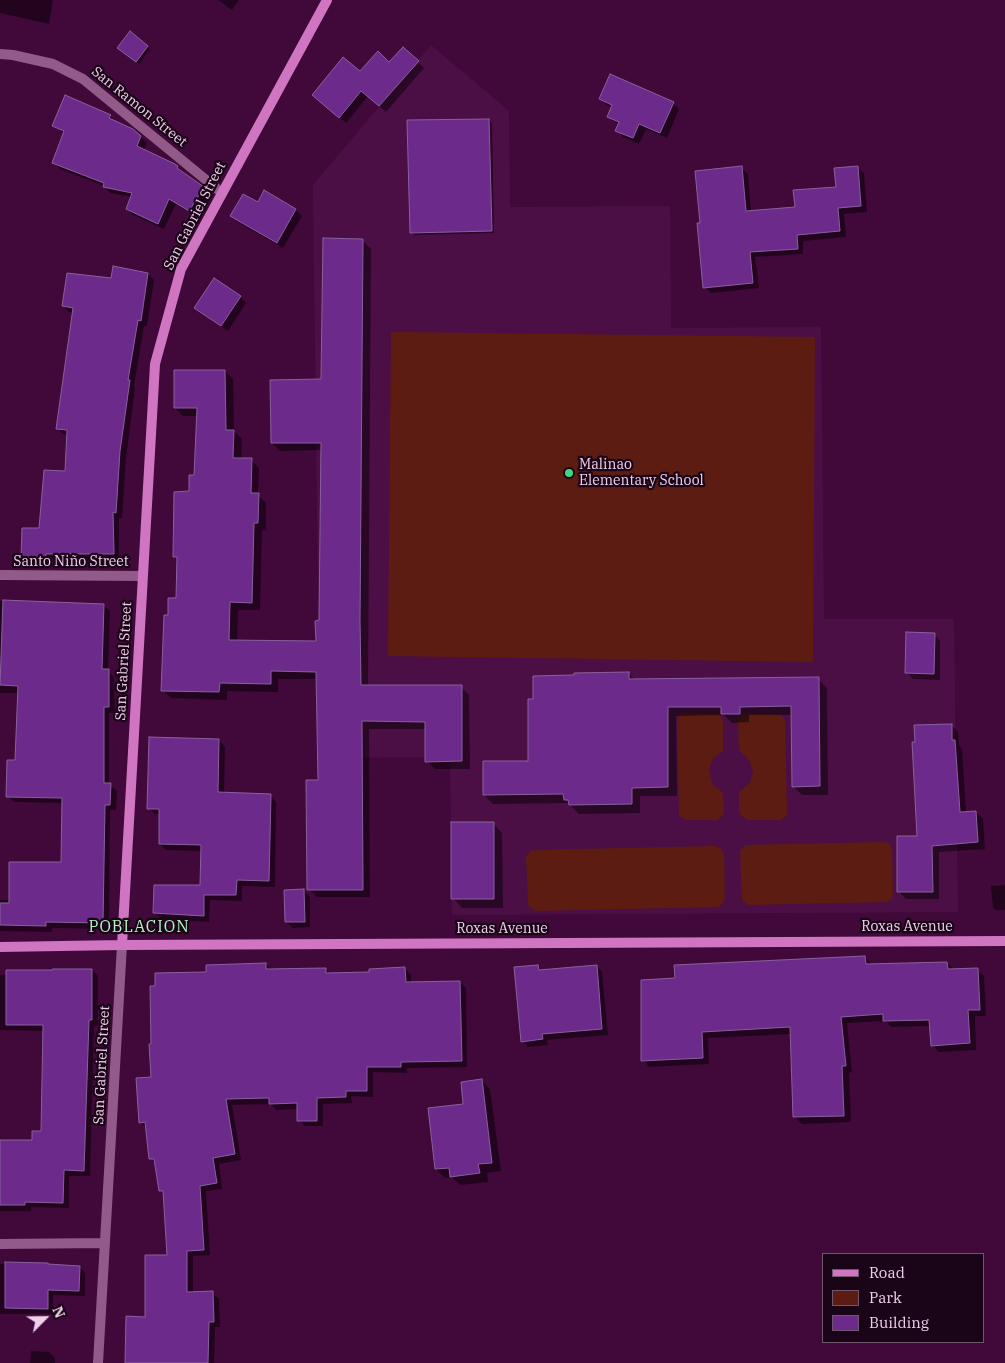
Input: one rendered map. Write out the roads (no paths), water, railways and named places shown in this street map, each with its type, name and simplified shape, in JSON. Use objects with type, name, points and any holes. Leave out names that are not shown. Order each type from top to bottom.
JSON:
[{"type":"main road","name":"San Gabriel Street","points":[[122,945],[155,364],[181,269],[327,0]]},
{"type":"main road","name":"Roxas Avenue","points":[[0,948],[122,945],[1005,941]]},
{"type":"street","name":"San Ramon Street","points":[[0,54],[53,64],[83,79],[222,193]]},
{"type":"street","name":"Santo Niño Street","points":[[0,575],[142,576]]},
{"type":"street","name":"San Gabriel Street","points":[[98,1363],[122,945]]},
{"type":"street","points":[[0,1244],[105,1243]]},
{"type":"place","name":"Malinao Elementary School","points":[[569,473]]},
{"type":"district","name":"POBLACION","points":[[139,927]]}]
